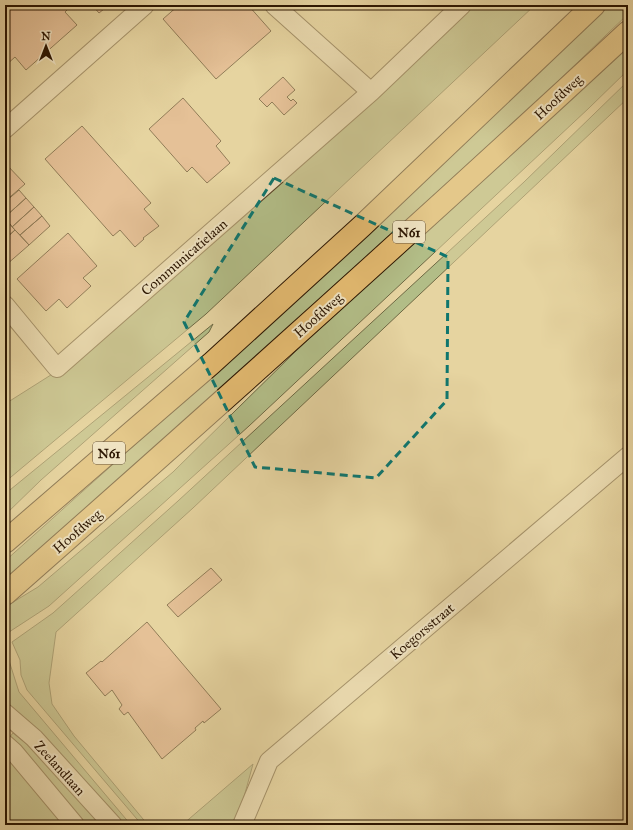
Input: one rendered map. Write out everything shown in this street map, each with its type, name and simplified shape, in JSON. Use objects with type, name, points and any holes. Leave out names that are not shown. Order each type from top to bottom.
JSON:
[{"type":"main road","name":"N61","points":[[5,542],[212,363],[362,226],[594,5]]},
{"type":"main road","name":"Hoofdweg","points":[[5,594],[189,432],[628,32]]},
{"type":"street","points":[[5,129],[145,5]]},
{"type":"street","points":[[274,5],[372,92]]},
{"type":"street","name":"Communicatielaan","points":[[5,305],[57,368],[372,92],[462,5]]},
{"type":"street","name":"Koegorsstraat","points":[[242,825],[269,761],[628,456]]},
{"type":"street","name":"Zeelandlaan","points":[[6,718],[34,738],[113,825]]},
{"type":"street","name":"Zeelandlaan","points":[[5,744],[14,752],[75,825]]},
{"type":"highlighted area","points":[[274,178],[448,257],[447,400],[376,478],[255,467],[184,322]]},
{"type":"green space","points":[[470,5],[535,5],[206,314],[5,482],[5,404],[54,373]]},
{"type":"green space","points":[[605,5],[628,5],[628,14],[397,231],[5,583],[5,561],[206,381],[485,123]]},
{"type":"green space","points":[[628,43],[628,70],[589,108],[249,426],[49,606],[6,634],[5,607],[38,587],[173,472],[296,351]]},
{"type":"green space","points":[[628,81],[628,98],[193,508],[56,632],[49,683],[52,704],[74,736],[148,825],[142,825],[27,690],[21,675],[20,660],[12,642],[53,613],[178,501],[524,182]]},
{"type":"green space","points":[[213,324],[209,332],[41,480],[5,515],[5,494]]},
{"type":"green space","points":[[5,648],[19,692],[131,825],[118,825],[5,702]]},
{"type":"green space","points":[[13,733],[40,755],[100,825],[80,825],[8,739]]},
{"type":"green space","points":[[5,751],[70,825],[5,825]]},
{"type":"green space","points":[[253,764],[241,808],[234,825],[182,825]]},
{"type":"building","points":[[5,5],[72,5],[65,12],[77,25],[26,70],[15,57],[5,66]]},
{"type":"building","points":[[92,5],[109,5],[99,13]]},
{"type":"building","points":[[179,5],[248,5],[271,31],[216,79],[163,19]]},
{"type":"building","points":[[283,77],[295,90],[287,97],[291,101],[293,99],[297,103],[284,115],[272,102],[267,107],[259,99]]},
{"type":"building","points":[[183,98],[221,141],[216,146],[230,163],[207,183],[192,167],[187,172],[149,129]]},
{"type":"building","points":[[82,126],[151,203],[144,209],[159,226],[143,238],[144,239],[135,247],[120,230],[113,236],[45,159]]},
{"type":"building","points":[[5,163],[25,184],[10,197],[5,191]]},
{"type":"building","points":[[19,190],[26,198],[5,217],[5,202]]},
{"type":"building","points":[[26,198],[34,207],[12,227],[5,217]]},
{"type":"building","points":[[34,207],[42,216],[20,235],[12,227]]},
{"type":"building","points":[[42,216],[50,226],[29,245],[20,235]]},
{"type":"building","points":[[5,218],[15,230],[5,239]]},
{"type":"building","points":[[15,230],[29,245],[6,265],[5,239]]},
{"type":"building","points":[[68,233],[97,266],[83,278],[91,286],[67,308],[59,299],[46,311],[17,279]]},
{"type":"building","points":[[211,568],[222,580],[178,617],[167,605]]},
{"type":"building","points":[[147,622],[221,709],[204,723],[203,721],[195,728],[196,730],[162,759],[128,712],[124,715],[119,709],[122,705],[112,690],[105,696],[86,673],[101,661],[102,662]]}]
